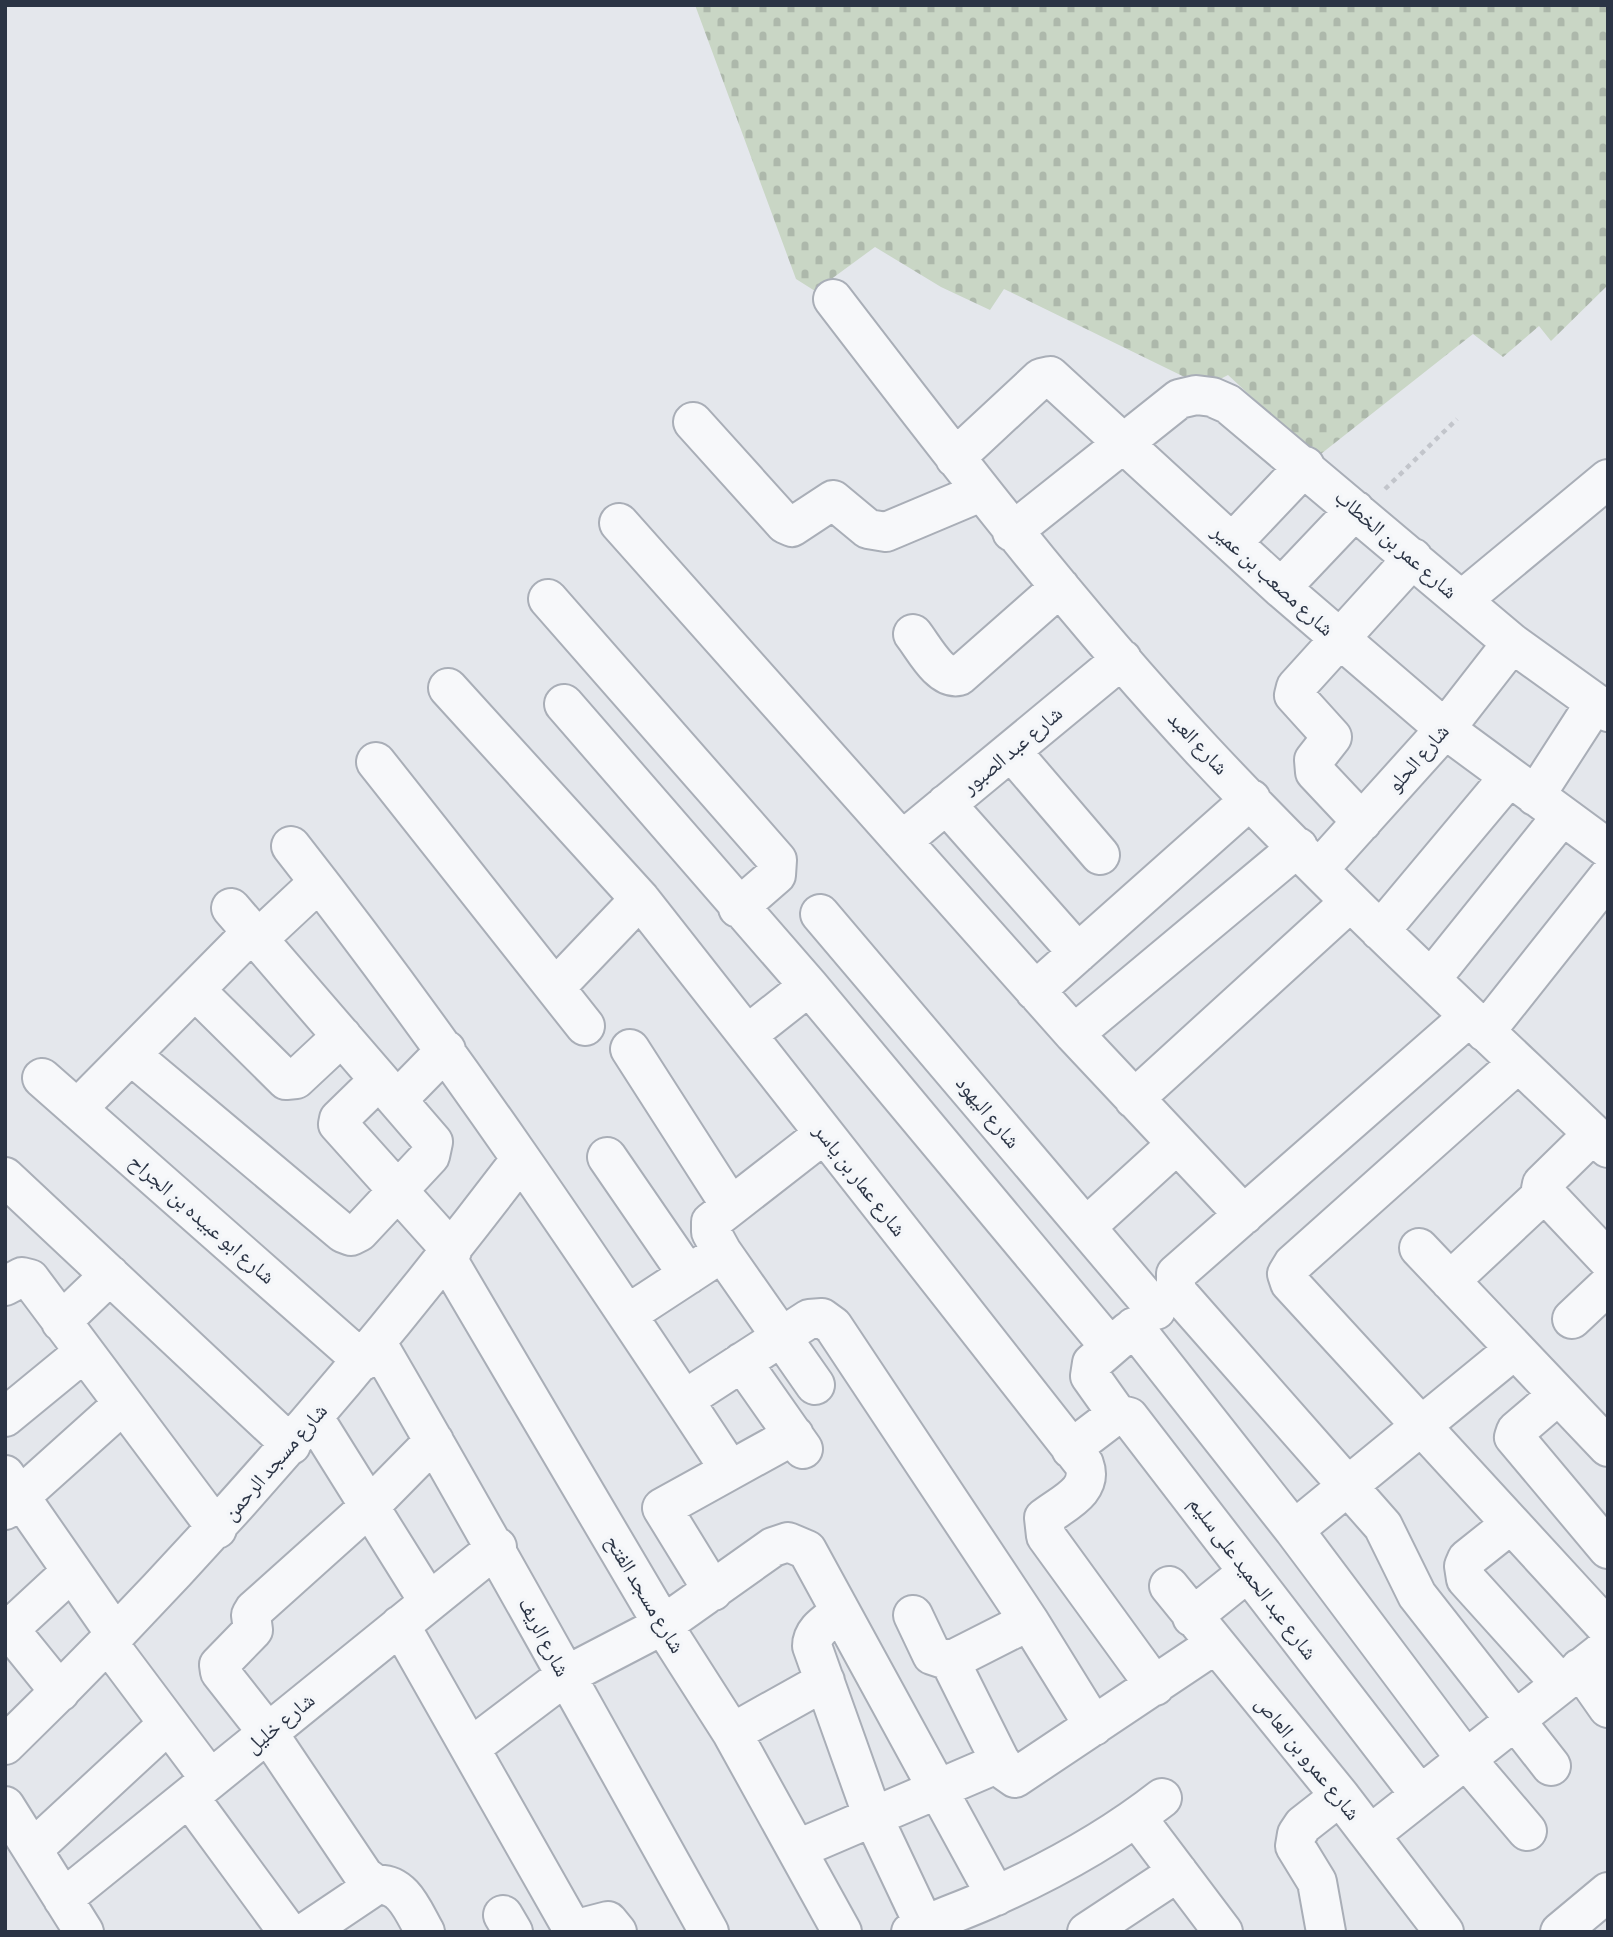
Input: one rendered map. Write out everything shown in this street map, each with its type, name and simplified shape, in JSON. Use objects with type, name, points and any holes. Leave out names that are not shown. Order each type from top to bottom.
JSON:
[{"type":"street","name":"شارع العبد","points":[[833,299],[1012,531],[1203,750],[1349,902],[1517,1064],[1603,1139]]},
{"type":"street","name":"شارع مصعب بن عمير","points":[[955,458],[1041,379],[1050,376],[1280,588],[1444,729],[1608,849]]},
{"type":"street","name":"شارع عمر بن الخطاب","points":[[1120,442],[1179,398],[1196,395],[1212,397],[1228,404],[1305,466],[1512,643],[1604,708]]},
{"type":"street","points":[[694,422],[785,524],[792,527],[833,500],[868,529],[886,532],[981,492]]},
{"type":"street","points":[[1012,531],[1120,442]]},
{"type":"street","points":[[1232,544],[1305,466]]},
{"type":"street","points":[[1462,600],[1608,480]]},
{"type":"street","points":[[1280,588],[1357,511]]},
{"type":"street","points":[[619,523],[1035,991],[1244,1215]]},
{"type":"street","points":[[1362,822],[1314,772],[1314,760],[1332,737],[1297,702],[1294,695],[1296,687],[1413,558]]},
{"type":"street","points":[[913,634],[944,674],[959,676],[1060,587]]},
{"type":"street","points":[[548,599],[776,860],[776,875],[738,908]]},
{"type":"street","name":"شارع الحلو","points":[[1074,1034],[1309,858],[1362,822],[1444,729],[1512,643]]},
{"type":"street","name":"شارع عبد الصبور","points":[[902,841],[1122,659]]},
{"type":"street","name":"شارع عمار بن ياسر","points":[[448,688],[640,900],[1084,1464],[1088,1475],[1085,1487],[1044,1518],[1046,1535],[1155,1686]]},
{"type":"street","points":[[564,704],[701,866],[809,986],[1144,1319],[1347,1487],[1382,1527],[1418,1595],[1551,1766]]},
{"type":"street","points":[[1431,979],[1535,796],[1604,708]]},
{"type":"street","points":[[1011,751],[1101,855]]},
{"type":"street","points":[[376,762],[585,1026]]},
{"type":"street","points":[[1380,931],[1535,796]]},
{"type":"street","points":[[1035,991],[1251,799]]},
{"type":"street","points":[[947,804],[1078,953]]},
{"type":"street","points":[[701,866],[746,825]]},
{"type":"street","points":[[290,846],[446,1050],[628,1314],[730,1469]]},
{"type":"street","points":[[1144,1319],[1176,1274],[1244,1215],[1477,1025],[1608,877]]},
{"type":"street","points":[[77,1109],[195,990],[247,926],[319,882]]},
{"type":"street","points":[[555,988],[640,900]]},
{"type":"street","points":[[1134,1099],[1349,902]]},
{"type":"street","name":"شارع اليهود","points":[[820,914],[1086,1227],[1144,1319]]},
{"type":"street","points":[[131,1055],[343,1233],[351,1236],[359,1232],[398,1190],[433,1149],[433,1142],[247,926]]},
{"type":"street","points":[[747,1035],[809,986]]},
{"type":"street","points":[[195,990],[286,1080],[296,1079],[342,1036]]},
{"type":"street","points":[[630,1049],[730,1205]]},
{"type":"street","points":[[388,1090],[446,1050]]},
{"type":"street","points":[[1517,1064],[1293,1264],[1287,1273],[1290,1283],[1608,1629]]},
{"type":"street","name":"شارع ابو عبيده بن الجراح","points":[[42,1078],[370,1352]]},
{"type":"street","name":"شارع مسجد الفتح","points":[[388,1090],[339,1119],[338,1124],[398,1190],[449,1254],[663,1625],[732,1733],[842,1932]]},
{"type":"street","points":[[815,1385],[722,1252],[711,1232],[711,1222],[824,1134]]},
{"type":"street","points":[[1603,1139],[1542,1184],[1544,1194],[1608,1260]]},
{"type":"street","points":[[1086,1227],[1177,1144]]},
{"type":"street","points":[[607,1157],[688,1275]]},
{"type":"street","name":"شارع مسجد الرحمن","points":[[5,1745],[60,1692],[217,1529],[303,1432],[449,1254],[521,1159]]},
{"type":"street","points":[[5,1177],[110,1275],[303,1432],[370,1506],[429,1602]]},
{"type":"street","points":[[1450,1281],[1544,1194]]},
{"type":"street","points":[[1419,1248],[1608,1447]]},
{"type":"street","points":[[628,1314],[722,1252]]},
{"type":"street","points":[[61,1322],[110,1275]]},
{"type":"street","points":[[5,1286],[22,1277],[30,1279],[217,1529]]},
{"type":"street","points":[[1572,1319],[1608,1285]]},
{"type":"street","points":[[684,1400],[809,1318],[822,1318],[833,1326],[1029,1621],[1094,1726]]},
{"type":"street","points":[[1144,1319],[1294,1531],[1465,1758],[1527,1831]]},
{"type":"street","name":"شارع عبد الحميد على سليم","points":[[1144,1319],[1088,1369],[1090,1376],[1117,1414],[1129,1417],[1420,1795]]},
{"type":"street","points":[[1294,1531],[1515,1349]]},
{"type":"street","name":"شارع الريف","points":[[370,1352],[434,1441],[497,1547],[565,1676],[709,1932]]},
{"type":"street","points":[[5,1417],[83,1353]]},
{"type":"street","points":[[713,1591],[662,1508],[730,1469],[798,1442],[742,1362]]},
{"type":"street","points":[[1558,1395],[1516,1430],[1514,1437],[1608,1549]]},
{"type":"street","points":[[122,1405],[10,1494],[71,1572],[168,1724],[200,1788],[288,1932]]},
{"type":"street","points":[[1071,1448],[1117,1414]]},
{"type":"street","points":[[376,1885],[365,1876],[268,1733],[220,1672],[219,1665],[253,1630],[251,1615],[254,1610],[370,1506],[434,1441]]},
{"type":"street","points":[[1511,1524],[1467,1559],[1464,1566],[1466,1579],[1583,1666],[1608,1708]]},
{"type":"street","points":[[470,1748],[565,1676],[663,1625],[773,1547],[788,1542],[807,1550],[996,1896]]},
{"type":"street","name":"شارع خليل","points":[[63,1899],[497,1547]]},
{"type":"street","points":[[60,1692],[7,1629],[71,1572]]},
{"type":"street","points":[[913,1615],[932,1655],[950,1661],[1008,1775],[1015,1778],[1155,1686],[1203,1631],[1248,1572]]},
{"type":"street","name":"شارع عمرو بن العاص","points":[[1169,1586],[1340,1796],[1442,1931]]},
{"type":"street","points":[[840,1612],[812,1637],[812,1646],[873,1817],[917,1928],[996,1896],[1150,1808],[1178,1872],[1223,1932]]},
{"type":"street","points":[[950,1661],[1029,1621]]},
{"type":"street","points":[[400,1625],[569,1923],[581,1928],[608,1921],[617,1932]]},
{"type":"street","points":[[1370,1835],[1583,1666]]},
{"type":"street","points":[[732,1733],[825,1681]]},
{"type":"street","points":[[33,1849],[168,1724]]},
{"type":"street","points":[[798,1849],[1001,1762]]},
{"type":"street","points":[[1326,1932],[1317,1882],[1295,1846],[1297,1834],[1303,1825],[1340,1796]]},
{"type":"street","points":[[5,1806],[84,1932]]},
{"type":"street","points":[[1087,1932],[1178,1872]]},
{"type":"street","points":[[306,1932],[376,1885],[388,1884],[401,1892],[425,1932]]},
{"type":"street","points":[[1560,1932],[1608,1892]]},
{"type":"path","points":[[1357,511],[1457,419]]},
{"type":"green space","points":[[695,5],[1608,5],[1608,285],[1551,341],[1539,326],[1503,357],[1473,334],[1317,457],[1228,375],[1205,387],[1004,289],[990,310],[941,287],[875,247],[815,291],[796,279]]}]
